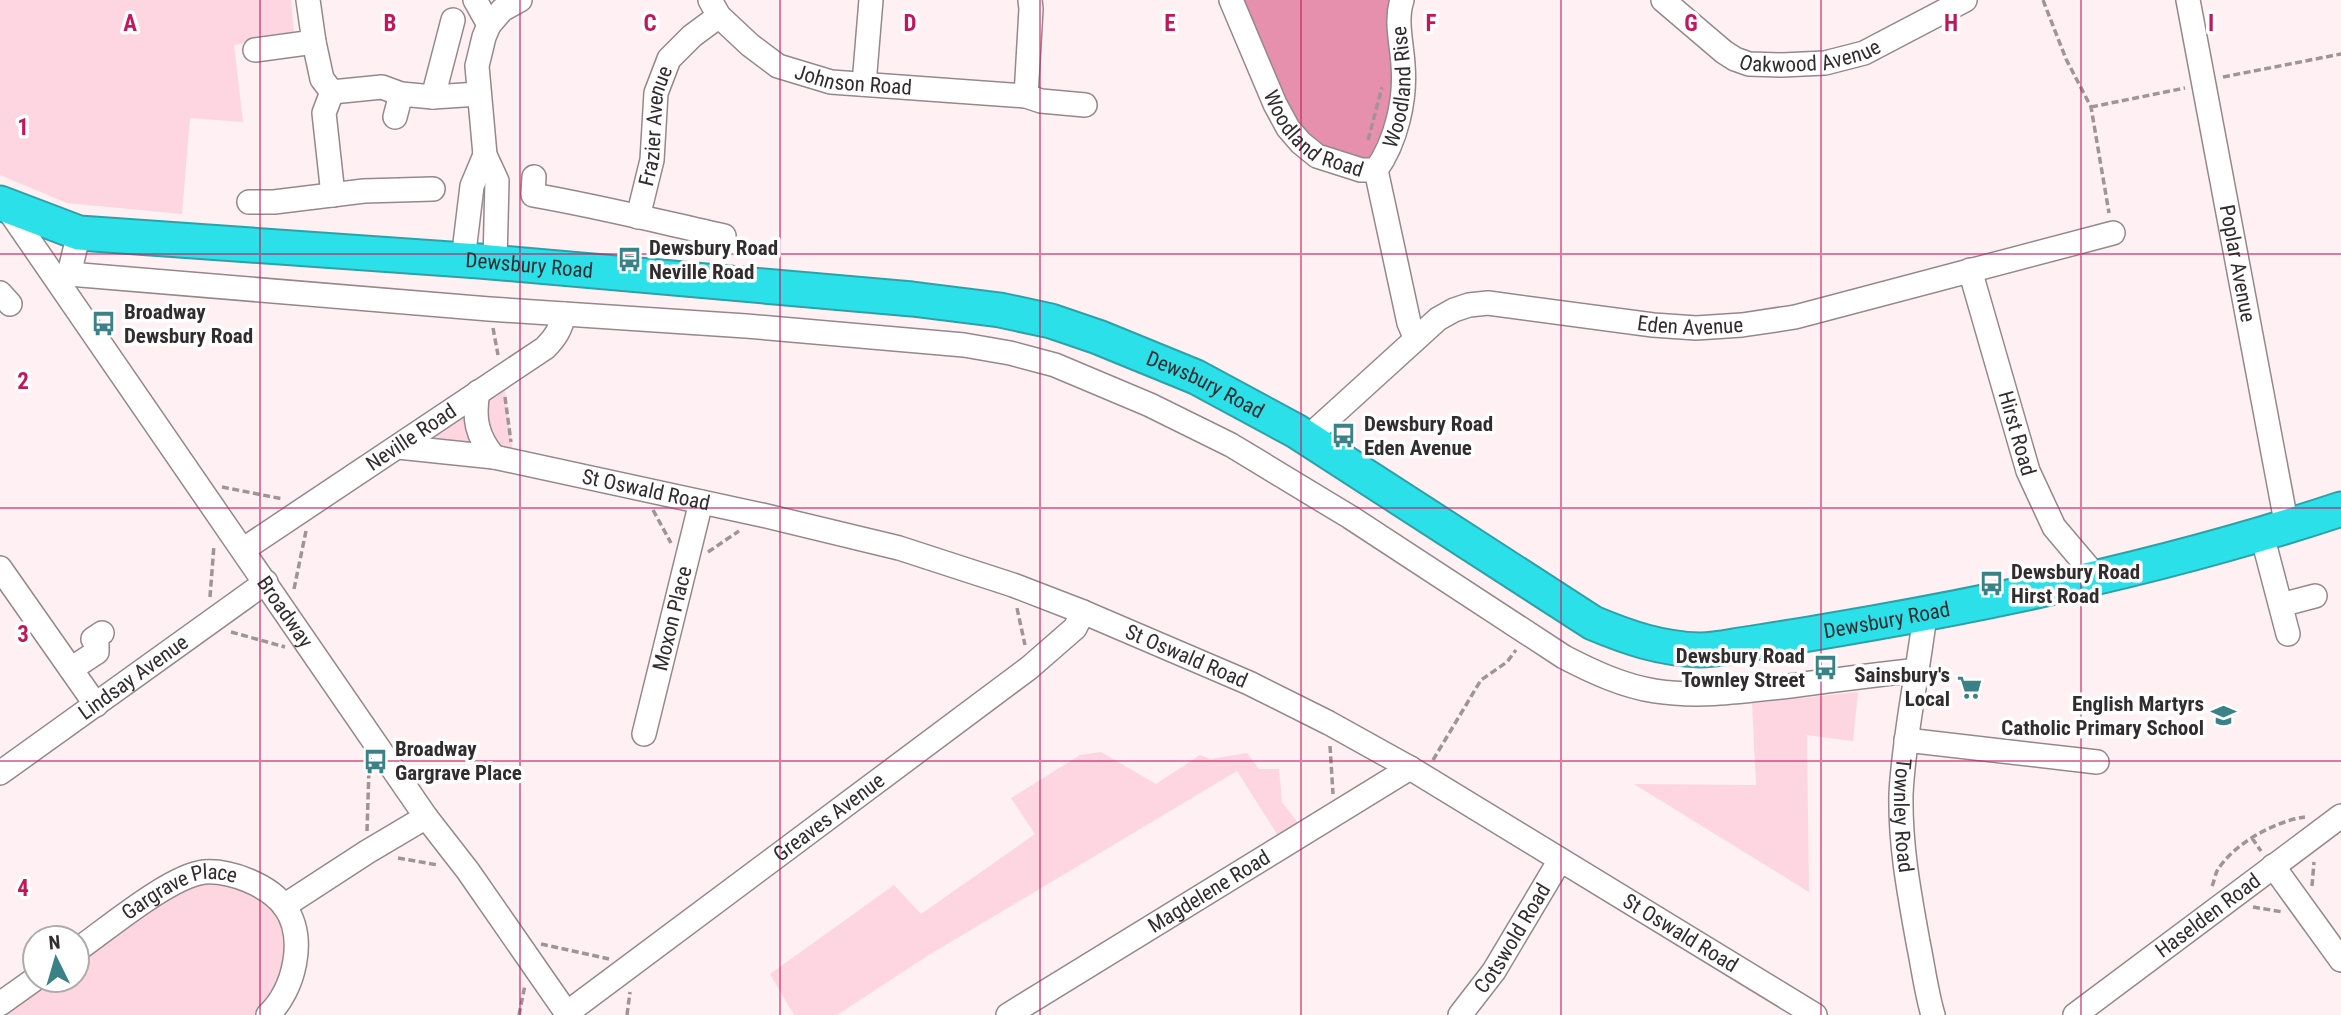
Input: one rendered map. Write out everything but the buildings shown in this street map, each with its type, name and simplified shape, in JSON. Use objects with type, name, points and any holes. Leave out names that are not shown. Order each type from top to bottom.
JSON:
[{"type":"highway","name":"Dewsbury Road","points":[[2,204],[79,233],[479,261],[912,299],[1000,310],[1038,318],[1098,337],[1196,377],[1307,438],[1593,623],[1635,640],[1668,648],[1703,650],[1800,636],[2098,579],[2275,531],[2341,509]]},
{"type":"street","points":[[308,0],[322,79],[332,92]]},
{"type":"street","points":[[475,0],[489,25]]},
{"type":"street","points":[[479,261],[497,181],[485,155],[478,66],[489,25],[502,10],[520,0]]},
{"type":"street","points":[[864,84],[871,0]]},
{"type":"street","points":[[1026,96],[1030,0]]},
{"type":"street","name":"Woodland Road","points":[[1231,0],[1275,104],[1288,128],[1317,156],[1368,170],[1385,205],[1409,323],[1415,337]]},
{"type":"street","name":"Woodland Rise","points":[[1368,170],[1384,159],[1397,124],[1404,69],[1398,24],[1402,0]]},
{"type":"street","name":"Oakwood Avenue","points":[[1663,0],[1735,59],[1749,64],[1782,65],[1825,63],[1864,53],[1965,0]]},
{"type":"street","name":"Poplar Avenue","points":[[2188,0],[2275,531],[2281,606],[2288,634]]},
{"type":"street","name":"Johnson Road","points":[[714,8],[750,45],[778,66],[831,82],[1026,96],[1041,101],[1085,105]]},
{"type":"street","name":"Frazier Avenue","points":[[638,217],[652,160],[656,93],[668,59],[692,36],[714,8]]},
{"type":"street","points":[[433,97],[453,20]]},
{"type":"street","points":[[255,50],[314,42]]},
{"type":"street","points":[[332,92],[382,87],[401,94],[433,97],[480,94]]},
{"type":"street","points":[[332,92],[324,113],[333,195]]},
{"type":"street","points":[[395,117],[401,94]]},
{"type":"street","points":[[479,261],[472,186],[485,155]]},
{"type":"street","name":"Frazier Avenue","points":[[534,177],[533,195],[585,204],[610,212],[724,236]]},
{"type":"street","points":[[248,202],[293,200],[364,191],[433,189]]},
{"type":"street","name":"Broadway","points":[[2,204],[64,278],[243,549],[426,817],[468,871],[567,1014]]},
{"type":"street","points":[[64,278],[79,233]]},
{"type":"street","name":"Eden Avenue","points":[[1307,438],[1415,337],[1438,319],[1469,305],[1488,303],[1653,325],[1696,328],[1742,326],[1795,317],[2113,233]]},
{"type":"street","name":"Hirst Road","points":[[1970,270],[2028,471],[2054,527],[2098,579]]},
{"type":"street","name":"Dewsbury Road","points":[[64,278],[746,326],[964,345],[1010,353],[1055,365],[1150,405],[1240,450],[1350,517],[1564,657],[1593,672],[1654,691],[1678,693],[1734,692],[1918,670]]},
{"type":"street","name":"Neville Road","points":[[243,549],[545,348],[555,338],[564,314]]},
{"type":"street","points":[[478,392],[474,409],[476,426],[484,445],[494,457]]},
{"type":"street","name":"St Oswald Road","points":[[398,447],[494,457],[899,548],[1013,585],[1083,612],[1249,683],[1329,723],[1416,772],[1815,1015]]},
{"type":"street","name":"Moxon Place","points":[[644,734],[701,502]]},
{"type":"street","points":[[0,568],[96,705]]},
{"type":"street","name":"Lindsay Avenue","points":[[0,773],[266,582]]},
{"type":"street","points":[[2281,606],[2315,596]]},
{"type":"street","name":"Greaves Avenue","points":[[567,1014],[1029,668],[1075,628],[1083,612]]},
{"type":"street","name":"Townley Road","points":[[1925,614],[1906,740],[1901,793],[1902,847],[1933,1015]]},
{"type":"street","points":[[71,669],[97,652],[93,639],[102,633]]},
{"type":"street","points":[[1906,740],[2097,762]]},
{"type":"street","name":"Magdelene Road","points":[[1008,1015],[1334,814],[1416,772]]},
{"type":"street","points":[[268,1015],[281,1000],[293,970],[296,953],[294,936],[284,906],[366,852],[426,817]]},
{"type":"street","name":"Haselden Road","points":[[2075,1015],[2339,818]]},
{"type":"street","name":"Cotswold Road","points":[[1460,1015],[1494,971],[1560,860]]},
{"type":"street","points":[[2273,866],[2341,960]]},
{"type":"street","name":"Gargrave Place","points":[[91,940],[166,887],[203,872],[240,877],[262,888],[284,906]]},
{"type":"street","points":[[0,1004],[21,989]]},
{"type":"path","points":[[2043,0],[2066,59],[2091,107],[2113,233]]},
{"type":"path","points":[[2091,107],[2203,85],[2224,76],[2341,54]]},
{"type":"path","points":[[1368,170],[1385,77]]},
{"type":"path","points":[[1013,585],[1029,668]]},
{"type":"path","points":[[1416,772],[1481,680],[1507,662],[1527,633]]},
{"type":"path","points":[[1329,723],[1334,814]]},
{"type":"path","points":[[2206,916],[2217,871],[2242,846],[2271,826],[2294,818],[2339,818]]},
{"type":"path","points":[[515,938],[633,964],[627,1015]]},
{"type":"shaded area","points":[[0,0],[291,0],[294,34],[234,45],[243,122],[190,118],[182,214],[67,203],[0,175]]},
{"type":"shaded area","points":[[1231,0],[1398,0],[1404,69],[1376,170],[1301,143]]},
{"type":"shaded area","points":[[503,376],[514,462],[398,447]]},
{"type":"shaded area","points":[[1858,692],[1853,741],[1807,735],[1809,892],[1634,784],[1756,785],[1752,703]]},
{"type":"shaded area","points":[[1101,752],[1156,784],[1200,755],[1210,759],[1247,753],[1259,769],[1279,769],[1282,802],[1305,832],[1284,845],[1237,771],[927,956],[837,1015],[794,1015],[770,974],[894,885],[921,914],[1035,834],[1011,798],[1080,755]]},
{"type":"shaded area","points":[[190,875],[262,888],[294,936],[268,1015],[0,1015],[21,994],[91,994],[91,941]]},
{"type":"place","name":"Dewsbury Road Neville Road","points":[[629,260]]},
{"type":"place","name":"Broadway Dewsbury Road","points":[[104,324]]},
{"type":"place","name":"Dewsbury Road Eden Avenue","points":[[1344,436]]},
{"type":"place","name":"Dewsbury Road Hirst Road","points":[[1991,584]]},
{"type":"place","name":"Dewsbury Road Townley Street","points":[[1825,668]]},
{"type":"place","name":"Sainsbury's Local","points":[[1970,687]]},
{"type":"place","name":"English Martyrs Catholic Primary School","points":[[2224,716]]},
{"type":"place","name":"Broadway Gargrave Place","points":[[375,761]]}]
